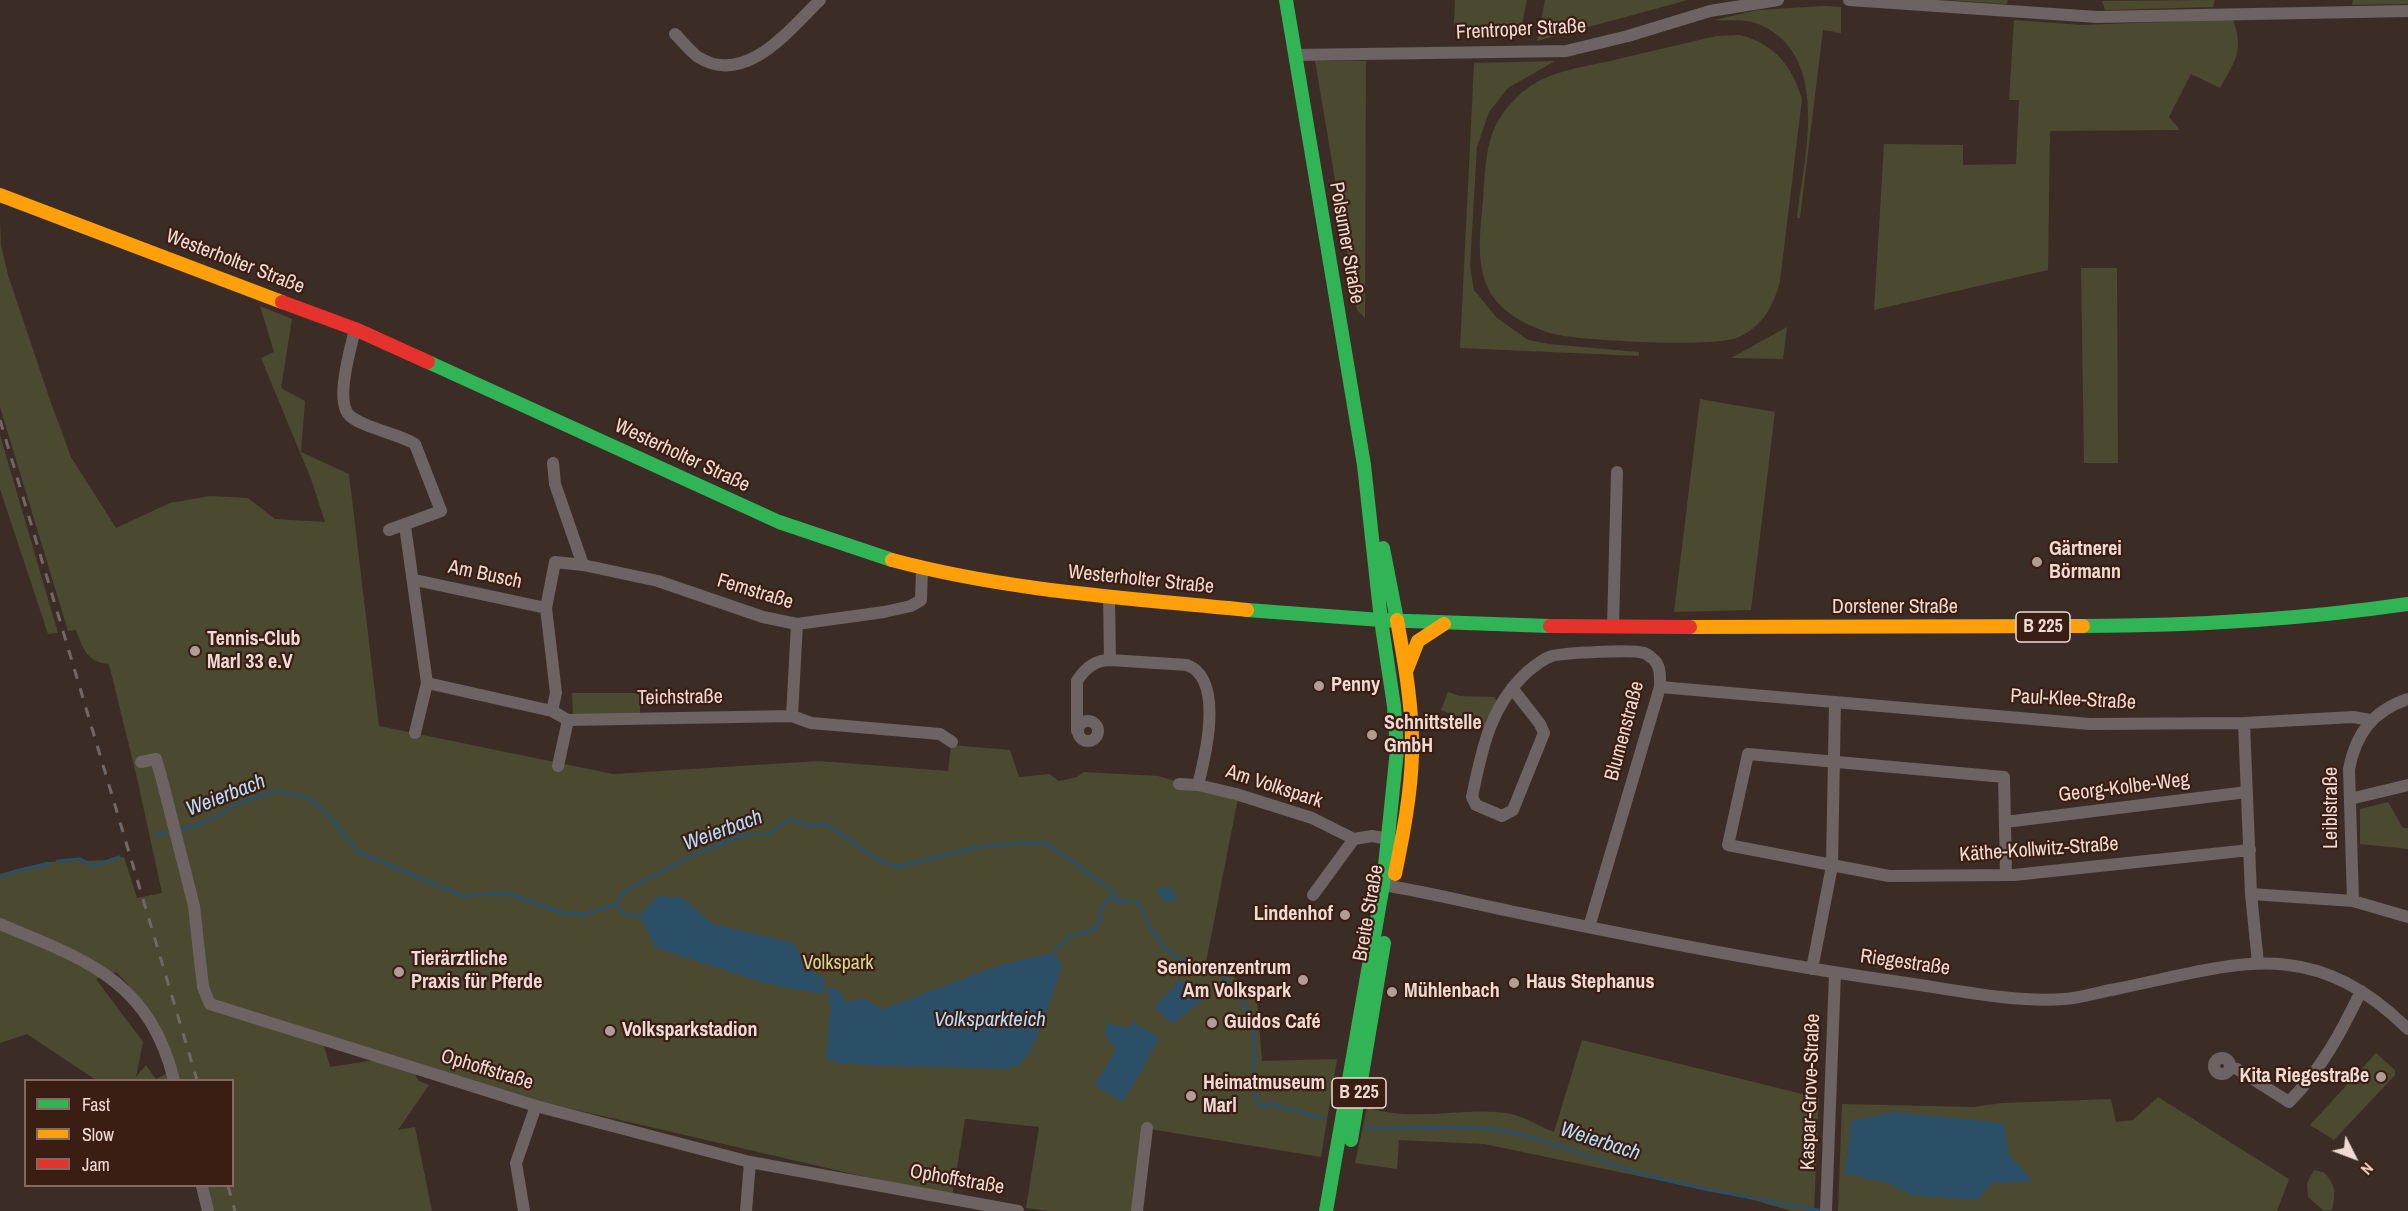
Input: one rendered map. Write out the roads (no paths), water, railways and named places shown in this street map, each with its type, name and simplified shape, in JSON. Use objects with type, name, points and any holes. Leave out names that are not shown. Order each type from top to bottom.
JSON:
[{"type":"main road","name":"Polsumer Straße","points":[[1286,0],[1368,492],[1381,620]]},
{"type":"main road","name":"Westerholter Straße","points":[[0,195],[355,329],[779,522],[850,548],[922,568],[1013,586],[1109,597],[1381,620]]},
{"type":"main road","name":"Polsumer Straße","points":[[1368,492],[1389,572],[1397,620]]},
{"type":"main road","name":"Dorstener Straße","points":[[1381,620],[1444,624],[1613,627],[2195,626],[2320,617],[2408,604]]},
{"type":"main road","name":"Breite Straße","points":[[1381,620],[1394,706],[1395,841]]},
{"type":"main road","name":"Breite Straße","points":[[1337,1211],[1366,1059],[1395,841],[1410,789],[1412,752],[1406,674],[1397,620]]},
{"type":"main road","points":[[1406,674],[1418,641],[1444,624]]},
{"type":"main road","name":"Breite Straße","points":[[1326,1211],[1388,886]]},
{"type":"street","points":[[675,34],[700,58],[720,64],[748,61],[773,47],[820,0]]},
{"type":"street","name":"Frentroper Straße","points":[[1295,55],[1566,51],[1608,42],[1710,11],[1778,0]]},
{"type":"street","points":[[1849,0],[2097,17],[2408,11]]},
{"type":"street","points":[[355,329],[347,366],[344,405],[350,415],[415,444],[441,511],[389,530]]},
{"type":"street","points":[[553,463],[555,484],[583,565]]},
{"type":"street","points":[[1613,627],[1617,472]]},
{"type":"street","points":[[405,526],[427,683],[415,733]]},
{"type":"street","name":"Femstraße","points":[[555,562],[583,565],[658,581],[764,617],[797,624],[917,604],[921,600],[922,568]]},
{"type":"street","name":"Am Busch","points":[[552,711],[556,693],[546,608],[555,562]]},
{"type":"street","name":"Am Busch","points":[[414,580],[546,608]]},
{"type":"street","points":[[1109,597],[1110,660]]},
{"type":"street","points":[[792,716],[797,624]]},
{"type":"street","name":"Blumenstraße","points":[[1512,688],[1544,733],[1513,810],[1502,816],[1476,805],[1473,797],[1486,733],[1496,709],[1512,688],[1538,663],[1553,656],[1631,651],[1644,653],[1655,661],[1660,670],[1660,687],[1589,927]]},
{"type":"street","points":[[1077,730],[1077,681],[1091,664],[1098,660],[1187,665],[1197,669],[1203,676],[1210,718],[1198,785]]},
{"type":"street","points":[[427,683],[552,711],[568,720],[558,766]]},
{"type":"street","name":"Paul-Klee-Straße","points":[[1660,687],[2091,724],[2244,723]]},
{"type":"street","name":"Leiblstraße","points":[[2353,901],[2349,769],[2352,754],[2357,740],[2370,720],[2390,705],[2408,699]]},
{"type":"street","points":[[1812,969],[1832,866],[1835,702]]},
{"type":"street","name":"Teichstraße","points":[[568,720],[792,716],[811,723],[940,734],[952,742]]},
{"type":"street","points":[[2258,963],[2251,894],[2244,723],[2352,717],[2370,720]]},
{"type":"street","name":"Käthe-Kollwitz-Straße","points":[[1835,763],[1748,754],[1728,845],[1890,876],[2006,875],[2250,850]]},
{"type":"street","name":"Ophoffstraße","points":[[141,762],[156,759],[194,906],[203,987],[210,1004],[536,1106],[750,1162],[793,1168],[950,1206],[1018,1211]]},
{"type":"street","points":[[1835,763],[2004,777],[2006,875]]},
{"type":"street","name":"Am Volkspark","points":[[1179,784],[1198,785],[1312,818],[1354,838],[1372,836],[1395,841]]},
{"type":"street","points":[[2350,799],[2408,785]]},
{"type":"street","name":"Georg-Kolbe-Weg","points":[[2005,822],[2247,792]]},
{"type":"street","points":[[1313,895],[1354,838]]},
{"type":"street","name":"Riegestraße","points":[[1388,886],[1812,969],[2023,998],[2065,999],[2258,963],[2284,963],[2328,974],[2361,991],[2408,1029]]},
{"type":"street","points":[[2251,894],[2353,901],[2408,917]]},
{"type":"street","points":[[0,924],[82,960],[113,978],[136,1000],[153,1023],[174,1079]]},
{"type":"street","name":"Kaspar-Grove-Straße","points":[[1827,1207],[1835,973]]},
{"type":"street","points":[[2230,1067],[2237,1069],[2289,1102],[2308,1083],[2338,1040],[2361,991]]},
{"type":"street","points":[[524,1211],[516,1163],[536,1106]]},
{"type":"street","points":[[1137,1211],[1147,1128]]},
{"type":"street","points":[[746,1211],[750,1162]]},
{"type":"street","points":[[202,1187],[208,1211]]},
{"type":"water","points":[[1161,888],[1173,888],[1176,900],[1163,901],[1157,892]]},
{"type":"water","points":[[658,896],[683,898],[713,924],[794,943],[805,966],[825,979],[822,994],[764,983],[656,948],[640,915]]},
{"type":"water","name":"Volksparkteich","points":[[1053,953],[1062,963],[1047,1011],[1032,1048],[1023,1061],[1014,1067],[1008,1069],[841,1064],[826,1058],[830,1012],[828,987],[837,988],[846,1002],[863,998],[882,1009],[1003,964]]},
{"type":"water","points":[[1180,979],[1192,991],[1205,985],[1211,993],[1172,1024],[1154,1007]]},
{"type":"water","points":[[1133,1022],[1160,1038],[1123,1102],[1094,1085],[1116,1050],[1105,1034],[1106,1023],[1128,1028]]},
{"type":"water","points":[[1893,1112],[2004,1123],[2009,1155],[2033,1181],[1992,1183],[1977,1200],[1910,1195],[1886,1182],[1845,1174],[1851,1121]]},
{"type":"waterway","name":"Weierbach","points":[[179,830],[199,825],[242,802],[277,791],[307,797],[328,814],[358,852],[463,896],[506,893],[563,913],[586,914],[614,905],[628,889],[693,855],[744,835],[768,834],[790,819],[811,826],[826,824],[875,858],[897,867],[974,848],[1015,843],[1046,843],[1109,888],[1119,902],[1137,900],[1158,939],[1174,956],[1199,966],[1217,969],[1228,981],[1242,1001],[1252,1023],[1255,1044],[1254,1088],[1260,1107],[1271,1104],[1324,1119]]},
{"type":"waterway","name":"Weierbach","points":[[154,835],[173,831]]},
{"type":"waterway","name":"Weierbach","points":[[57,861],[80,859],[93,866],[119,857]]},
{"type":"waterway","name":"Weierbach","points":[[0,878],[15,871],[49,864]]},
{"type":"waterway","points":[[1053,953],[1069,937],[1095,929],[1100,919],[1101,908],[1109,898],[1117,901]]},
{"type":"waterway","points":[[614,905],[627,915],[640,915]]},
{"type":"waterway","points":[[823,989],[828,991]]},
{"type":"waterway","name":"Weierbach","points":[[1365,1128],[1464,1127],[1514,1133],[1672,1182],[1823,1211]]},
{"type":"railway","points":[[0,420],[197,1079]]},
{"type":"railway","points":[[228,1187],[235,1211]]},
{"type":"place","name":"Gärtnerei Börmann","points":[[2037,562]]},
{"type":"place","name":"Tennis-Club Marl 33 e.V","points":[[195,651]]},
{"type":"place","name":"Penny","points":[[1319,686]]},
{"type":"place","name":"Schnittstelle GmbH","points":[[1372,735]]},
{"type":"place","name":"Lindenhof","points":[[1345,915]]},
{"type":"place","name":"Tierärztliche Praxis für Pferde","points":[[399,972]]},
{"type":"place","name":"Seniorenzentrum Am Volkspark","points":[[1303,980]]},
{"type":"place","name":"Haus Stephanus","points":[[1514,983]]},
{"type":"place","name":"Mühlenbach","points":[[1392,992]]},
{"type":"place","name":"Guidos Café","points":[[1212,1023]]},
{"type":"place","name":"Volksparkstadion","points":[[610,1031]]},
{"type":"place","name":"Kita Riegestraße","points":[[2381,1077]]},
{"type":"place","name":"Heimatmuseum Marl","points":[[1191,1096]]},
{"type":"park label","name":"Volkspark","points":[[838,964]]}]
